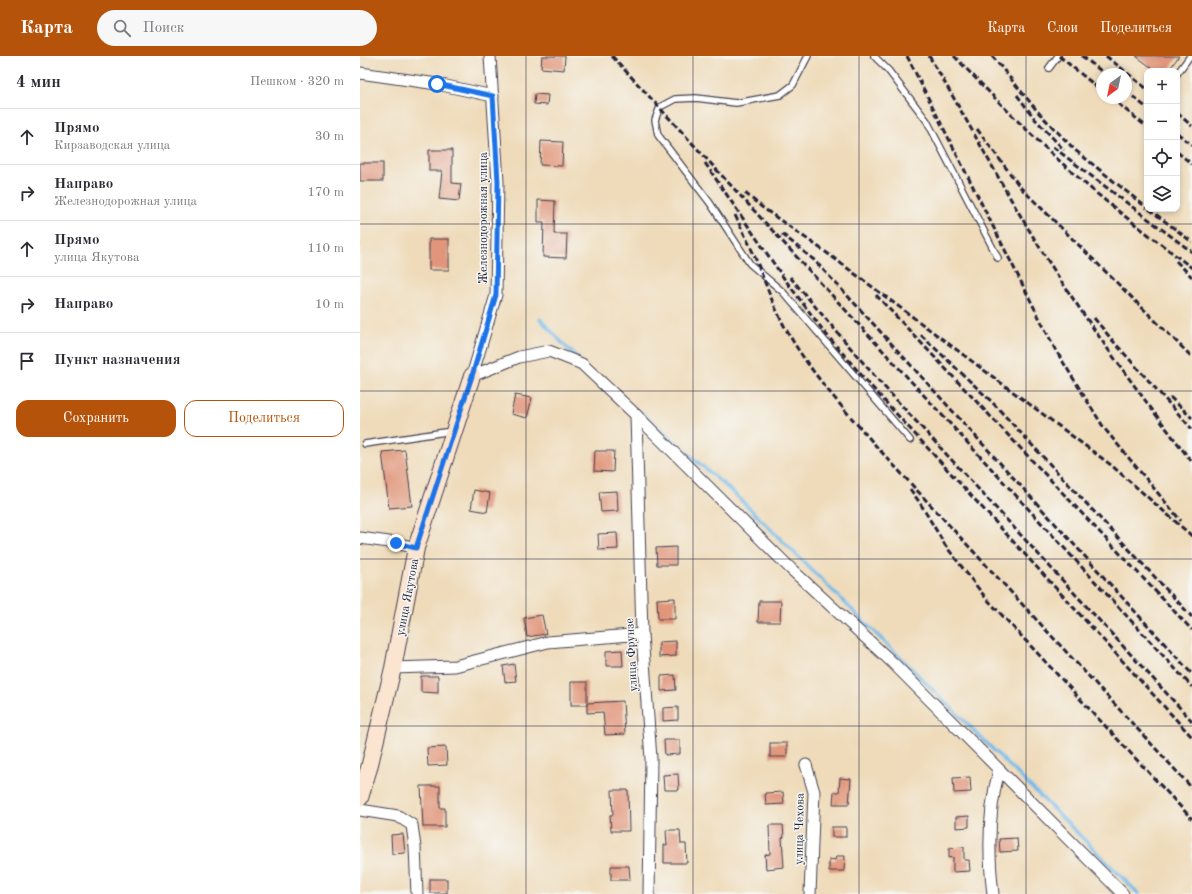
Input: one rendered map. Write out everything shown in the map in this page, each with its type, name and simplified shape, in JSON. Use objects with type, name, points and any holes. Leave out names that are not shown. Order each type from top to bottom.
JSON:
[{"type":"street","name":"Железнодорожная улица","points":[[472,376],[496,295],[498,182],[490,56]]},
{"type":"street","points":[[360,73],[437,84],[493,96]]},
{"type":"street","points":[[472,376],[519,357],[549,351],[582,364],[636,414],[791,569],[893,663],[1123,894]]},
{"type":"street","name":"улица Якутова","points":[[360,798],[369,768],[393,668],[416,548],[472,376]]},
{"type":"street","name":"улица Фрунзе","points":[[636,414],[642,634],[651,758],[649,894]]},
{"type":"street","points":[[360,538],[396,543],[416,548]]},
{"type":"street","points":[[393,668],[455,666],[548,642],[642,634]]},
{"type":"street","name":"улица Чехова","points":[[806,765],[814,792],[810,894]]},
{"type":"street","points":[[993,894],[990,867],[991,809],[999,770]]},
{"type":"street","points":[[360,810],[398,816],[412,825],[415,846],[417,894]]},
{"type":"lane","points":[[808,56],[793,85],[780,94],[736,103],[696,98],[675,99],[660,107],[656,120],[658,135],[710,203],[750,264],[783,292],[910,440]]},
{"type":"lane","points":[[874,56],[888,70],[927,120],[998,258]]},
{"type":"lane","points":[[1049,68],[1058,56]]},
{"type":"lane","points":[[1180,70],[1190,56]]},
{"type":"lane","points":[[365,444],[454,431]]},
{"type":"building","points":[[542,56],[565,56],[564,70],[541,68]]},
{"type":"building","points":[[1136,56],[1179,56],[1170,68],[1152,68]]},
{"type":"building","points":[[535,94],[548,95],[547,105],[534,104]]},
{"type":"building","points":[[541,141],[563,142],[562,166],[540,165]]},
{"type":"building","points":[[429,150],[452,150],[452,183],[461,184],[459,201],[439,199],[442,171],[429,171]]},
{"type":"building","points":[[360,163],[383,163],[383,181],[360,181]]},
{"type":"building","points":[[538,200],[555,201],[554,234],[567,234],[566,258],[543,257],[544,222],[538,222]]},
{"type":"building","points":[[429,239],[449,239],[449,270],[429,270]]},
{"type":"building","points":[[515,395],[532,398],[527,418],[511,414]]},
{"type":"building","points":[[405,450],[412,506],[389,508],[382,452]]},
{"type":"building","points":[[595,451],[614,451],[613,472],[594,471]]},
{"type":"building","points":[[474,490],[490,493],[487,512],[471,509]]},
{"type":"building","points":[[617,491],[618,511],[601,512],[599,492]]},
{"type":"building","points":[[617,533],[618,549],[599,550],[598,534]]},
{"type":"building","points":[[676,547],[676,565],[657,565],[656,548]]},
{"type":"building","points":[[675,598],[675,619],[658,619],[657,599]]},
{"type":"building","points":[[759,601],[781,601],[780,622],[758,622]]},
{"type":"building","points":[[542,615],[546,634],[527,637],[524,618]]},
{"type":"building","points":[[676,641],[676,656],[659,657],[659,642]]},
{"type":"building","points":[[622,650],[623,666],[606,666],[606,651]]},
{"type":"building","points":[[514,664],[516,681],[505,682],[503,666]]},
{"type":"building","points":[[675,675],[676,690],[661,691],[661,676]]},
{"type":"building","points":[[421,676],[438,676],[438,693],[421,692]]},
{"type":"building","points":[[571,682],[587,682],[587,705],[571,705]]},
{"type":"building","points":[[623,701],[625,734],[605,735],[603,712],[587,713],[587,703]]},
{"type":"building","points":[[678,707],[678,720],[663,721],[663,708]]},
{"type":"building","points":[[664,740],[680,740],[680,754],[665,755]]},
{"type":"building","points":[[770,743],[787,743],[787,757],[770,757]]},
{"type":"building","points":[[446,747],[447,765],[428,766],[427,748]]},
{"type":"building","points":[[678,774],[679,790],[664,790],[663,775]]},
{"type":"building","points":[[970,777],[971,792],[954,793],[953,778]]},
{"type":"building","points":[[840,778],[851,779],[849,804],[833,804],[834,792],[839,792]]},
{"type":"building","points":[[421,786],[440,786],[440,808],[445,808],[445,827],[423,827]]},
{"type":"building","points":[[612,790],[628,790],[629,831],[611,831],[610,815],[613,815]]},
{"type":"building","points":[[783,792],[784,804],[766,805],[765,793]]},
{"type":"building","points":[[969,816],[969,827],[956,828],[956,817]]},
{"type":"building","points":[[769,825],[783,825],[784,837],[782,838],[784,867],[766,869],[765,855],[770,854]]},
{"type":"building","points":[[832,827],[846,827],[846,837],[832,837]]},
{"type":"building","points":[[666,830],[680,830],[681,844],[686,844],[687,863],[664,863],[664,845],[667,845]]},
{"type":"building","points":[[403,834],[405,853],[392,854],[391,835]]},
{"type":"building","points":[[1017,838],[1018,851],[1000,852],[999,839]]},
{"type":"building","points":[[964,847],[964,860],[969,860],[970,871],[953,872],[953,857],[949,858],[949,848]]},
{"type":"building","points":[[836,856],[845,856],[844,871],[829,871],[829,859],[835,860]]},
{"type":"building","points":[[611,866],[629,866],[630,880],[611,880]]},
{"type":"building","points":[[430,879],[447,879],[447,893],[430,893]]},
{"type":"waterway","points":[[540,319],[578,358]]},
{"type":"waterway","points":[[640,412],[737,496],[1139,894]]},
{"type":"railway","points":[[612,56],[1192,687]]},
{"type":"railway","points":[[907,56],[1055,349],[1104,428],[1181,521]]},
{"type":"railway","points":[[929,56],[1037,244],[1121,368],[1192,462]]},
{"type":"railway","points":[[954,56],[1027,130],[1087,186],[1192,268]]},
{"type":"railway","points":[[992,56],[1039,113],[1075,150],[1144,206]]},
{"type":"railway","points":[[1059,56],[1096,86]]},
{"type":"railway","points":[[1082,56],[1097,68]]},
{"type":"railway","points":[[1106,56],[1144,87]]},
{"type":"railway","points":[[1017,95],[1035,119],[1064,150]]},
{"type":"railway","points":[[1132,96],[1144,106]]},
{"type":"railway","points":[[1118,104],[1144,125]]},
{"type":"railway","points":[[1180,116],[1192,126]]},
{"type":"railway","points":[[977,129],[1021,188],[1192,357]]},
{"type":"railway","points":[[1180,135],[1192,145]]},
{"type":"railway","points":[[1053,147],[1192,252]]},
{"type":"railway","points":[[1180,154],[1192,164]]},
{"type":"railway","points":[[705,163],[783,277],[826,334],[870,385],[1192,737]]},
{"type":"railway","points":[[745,193],[763,208],[827,253],[1111,465],[1192,536]]},
{"type":"railway","points":[[1153,212],[1192,242]]},
{"type":"railway","points":[[735,215],[787,331],[796,347],[829,391],[876,446],[1192,788]]},
{"type":"railway","points":[[782,234],[814,260],[857,306],[1192,674]]},
{"type":"railway","points":[[1176,261],[1192,277]]},
{"type":"railway","points":[[790,277],[878,380],[1192,721]]},
{"type":"railway","points":[[876,295],[1192,630]]},
{"type":"railway","points":[[1094,318],[1192,429]]},
{"type":"railway","points":[[921,335],[992,402],[1192,617]]},
{"type":"railway","points":[[1170,397],[1192,418]]},
{"type":"railway","points":[[910,489],[945,545],[985,597],[1192,819]]},
{"type":"route","points":[[396,543],[416,548],[472,376],[496,295],[498,182],[493,96],[437,84]]}]
